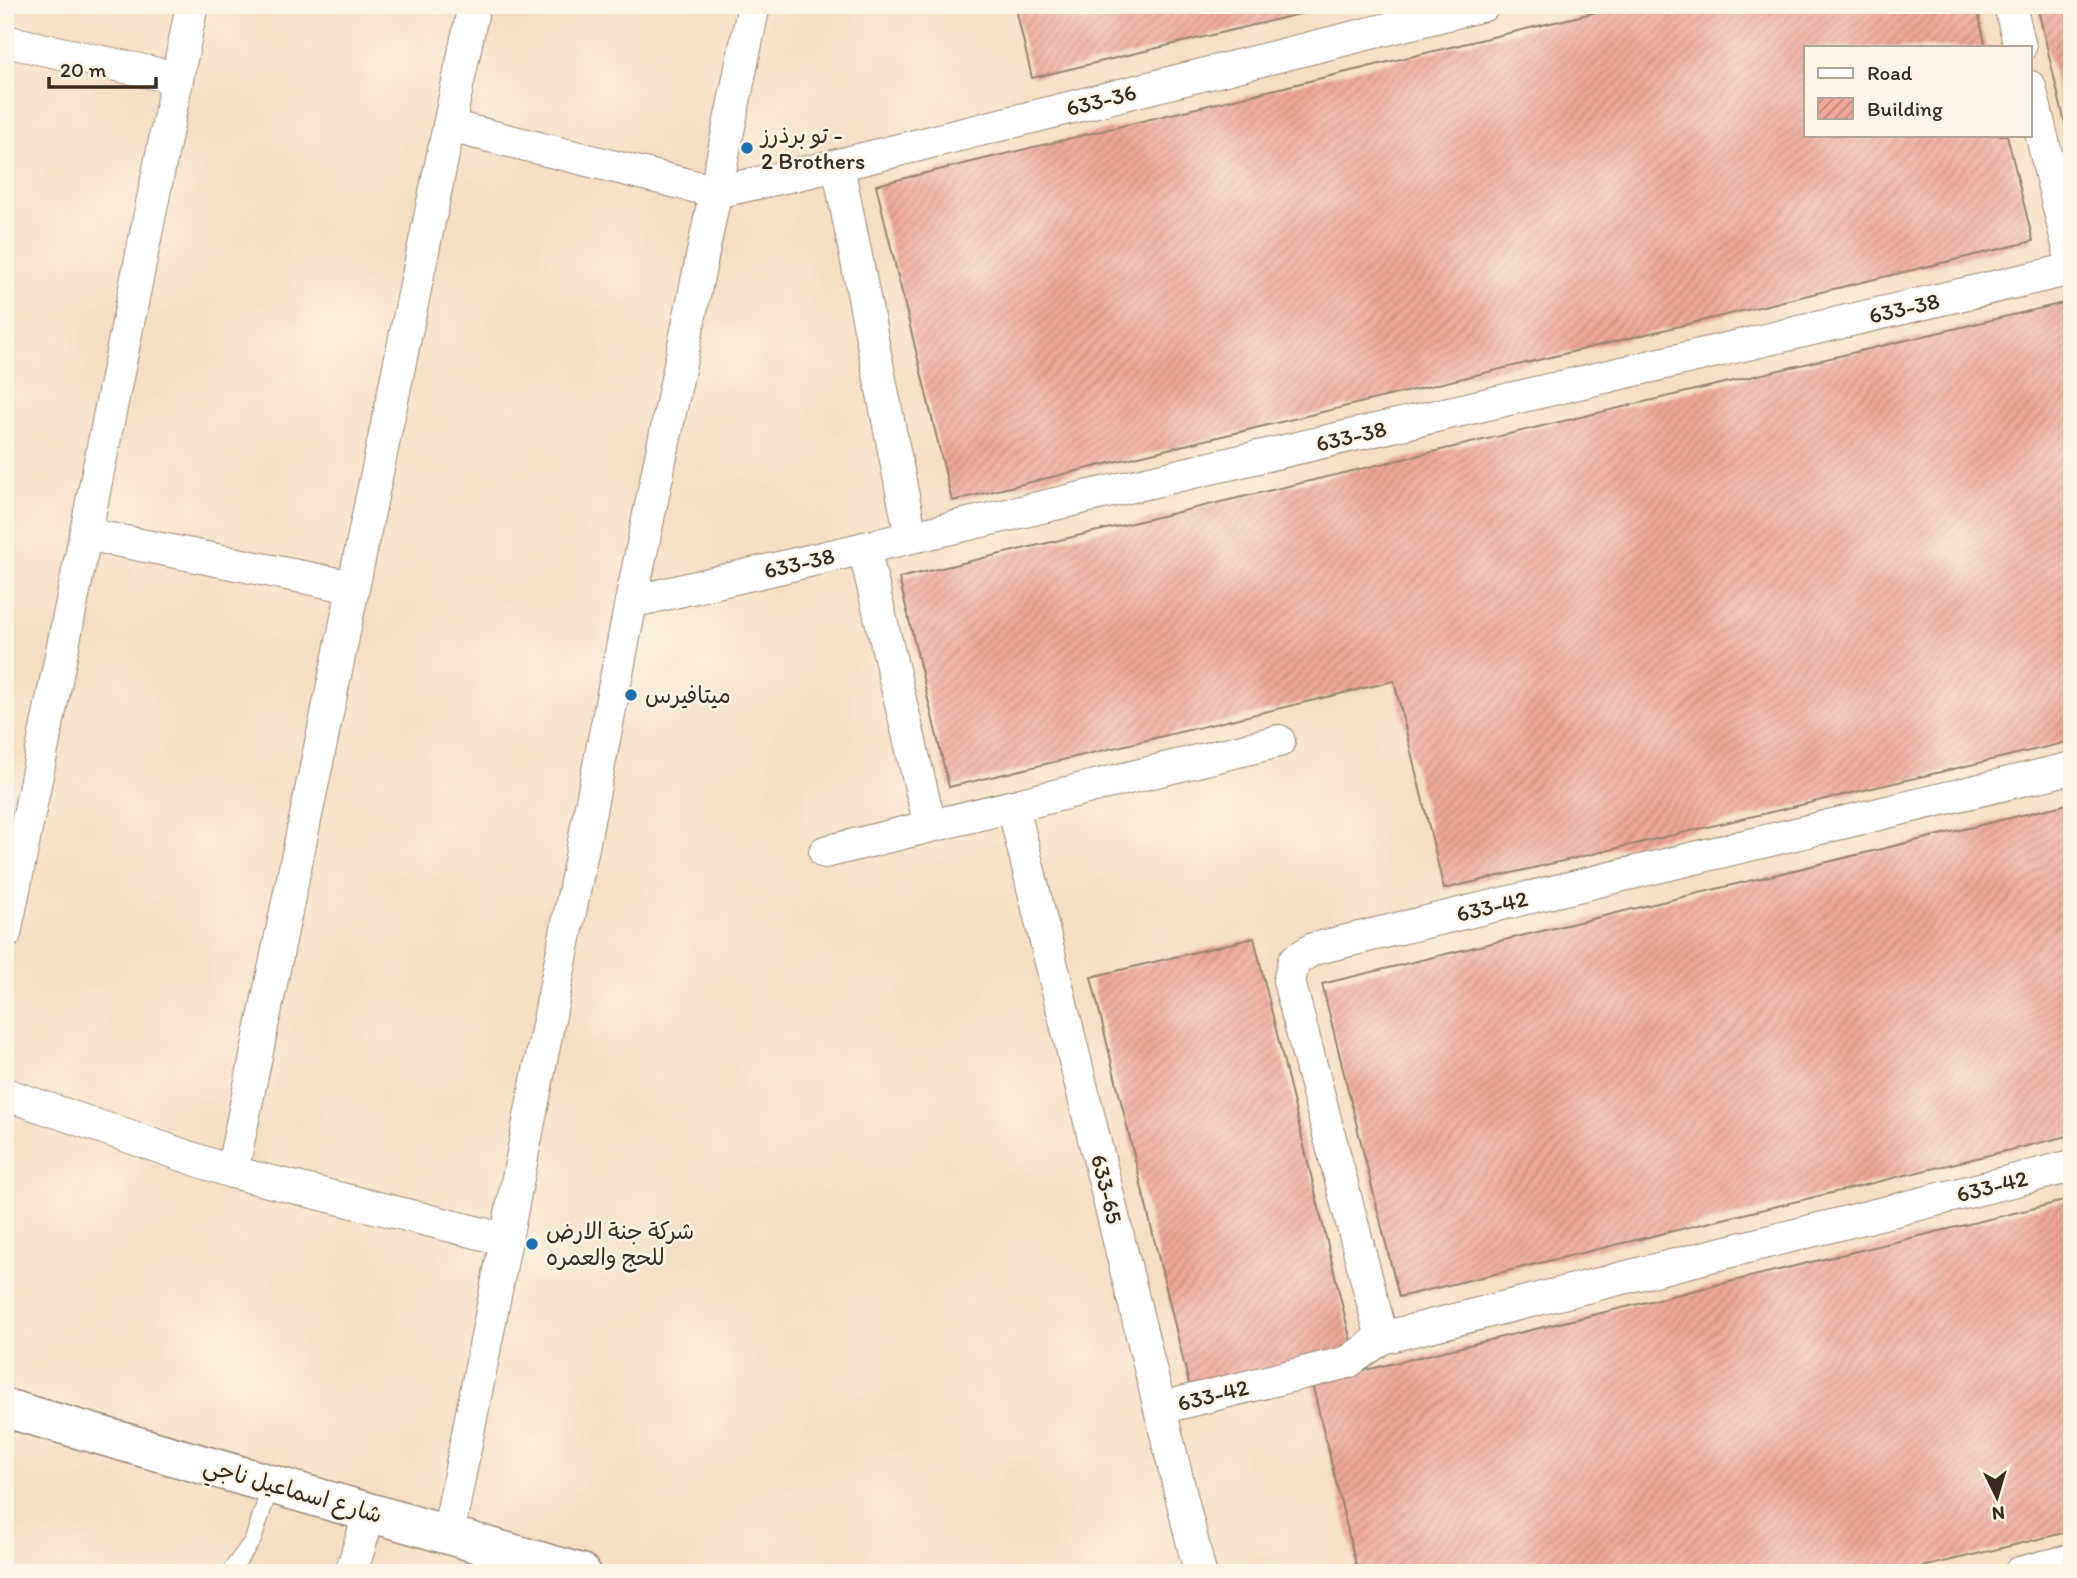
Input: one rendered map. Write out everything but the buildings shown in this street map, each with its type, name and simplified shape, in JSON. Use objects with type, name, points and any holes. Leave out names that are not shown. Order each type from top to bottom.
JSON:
[{"type":"street","points":[[5,934],[192,5]]},
{"type":"street","points":[[232,1172],[474,5]]},
{"type":"street","points":[[448,1535],[631,602],[754,5]]},
{"type":"street","name":"633-36","points":[[717,192],[1484,5]]},
{"type":"street","points":[[2010,5],[2020,46]]},
{"type":"street","points":[[5,41],[177,78]]},
{"type":"street","points":[[2032,94],[2072,262]]},
{"type":"street","points":[[449,126],[717,192]]},
{"type":"street","points":[[838,164],[911,537]]},
{"type":"street","name":"633-38","points":[[631,602],[2072,269]]},
{"type":"street","points":[[85,534],[353,587]]},
{"type":"street","points":[[864,548],[930,826]]},
{"type":"street","points":[[825,852],[1279,741]]},
{"type":"street","name":"633-42","points":[[1382,1338],[1289,981],[1294,961],[1313,949],[2072,768]]},
{"type":"street","name":"633-65","points":[[1013,806],[1200,1573]]},
{"type":"street","points":[[5,1094],[232,1172],[504,1239]]},
{"type":"street","name":"633-42","points":[[1160,1408],[1348,1362],[1382,1338],[2072,1166]]},
{"type":"street","name":"شارع اسماعيل ناجي","points":[[5,1408],[581,1573]]},
{"type":"street","points":[[351,1573],[370,1512]]},
{"type":"street","points":[[2018,1573],[2072,1560]]},
{"type":"lane","points":[[229,1573],[253,1540],[271,1484]]},
{"type":"place","name":"تو برذرز - 2 Brothers","points":[[747,148]]},
{"type":"place","name":"ميتافيرس","points":[[631,695]]},
{"type":"place","name":"شركة جنة الارض للحج والعمره","points":[[532,1244]]}]
